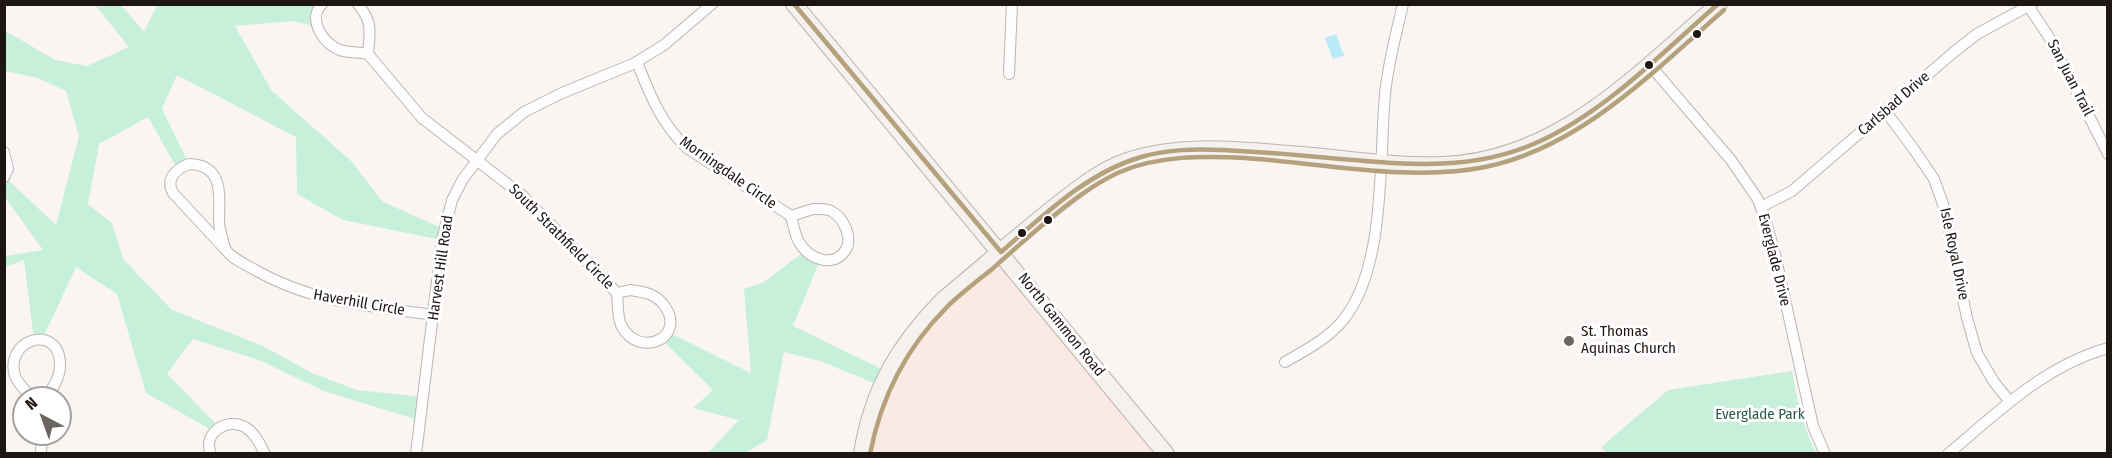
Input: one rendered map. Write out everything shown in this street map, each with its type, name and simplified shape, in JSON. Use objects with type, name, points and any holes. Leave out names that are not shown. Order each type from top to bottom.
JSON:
[{"type":"street","points":[[322,4],[315,19],[322,36],[339,49],[368,54],[370,26],[368,16],[358,4]]},
{"type":"street","name":"Harvest Hill Road","points":[[416,453],[442,240],[452,200],[463,179],[497,134],[524,112],[562,93],[637,62],[664,45],[712,4]]},
{"type":"street","name":"North Gammon Road","points":[[794,4],[1166,453]]},
{"type":"street","points":[[1009,74],[1012,4]]},
{"type":"street","points":[[1285,362],[1330,333],[1344,320],[1361,290],[1372,255],[1386,91],[1403,4]]},
{"type":"street","points":[[862,453],[875,401],[899,352],[912,334],[943,300],[1062,202],[1098,176],[1125,162],[1175,150],[1234,150],[1444,165],[1501,156],[1530,146],[1583,118],[1719,4]]},
{"type":"street","name":"Carlsbad Drive","points":[[1761,207],[1792,191],[1977,34],[2029,5]]},
{"type":"street","name":"San Juan Trail","points":[[2029,5],[2049,37],[2108,154]]},
{"type":"street","name":"South Strathfield Circle","points":[[368,54],[422,118],[523,196],[617,293],[618,315],[622,326],[630,336],[641,343],[649,344],[661,339],[668,332],[670,322],[668,310],[660,300],[643,291],[630,290],[617,293]]},
{"type":"street","name":"Morningdale Circle","points":[[637,62],[656,106],[677,138],[687,148],[791,216],[799,243],[813,256],[820,260],[829,260],[845,251],[848,234],[846,226],[831,211],[813,209],[791,216]]},
{"type":"street","name":"Everglade Drive","points":[[1649,64],[1731,160],[1748,182],[1761,207],[1775,254],[1813,426],[1825,453]]},
{"type":"street","name":"Isle Royal Drive","points":[[1886,112],[1934,179],[1943,204],[1977,353],[1994,382],[2010,402]]},
{"type":"street","points":[[4,152],[8,169],[4,177]]},
{"type":"street","name":"Haverhill Circle","points":[[225,249],[219,224],[219,184],[205,168],[196,164],[182,166],[170,179],[169,186],[184,206],[225,249],[235,258],[271,279],[303,293],[350,304],[434,315]]},
{"type":"street","points":[[23,386],[15,376],[17,352],[26,342],[42,340],[49,341],[59,354],[60,375],[55,386]]},
{"type":"street","points":[[1948,453],[2038,380],[2070,361],[2108,348]]},
{"type":"street","points":[[211,453],[208,447],[216,430],[225,424],[236,424],[247,428],[254,434],[265,453]]},
{"type":"shaded area","points":[[1001,252],[1166,454],[862,454],[899,352]]},
{"type":"green space","points":[[307,4],[319,7],[318,27],[293,21],[235,26],[271,90],[351,161],[383,202],[444,229],[442,240],[343,220],[297,194],[296,137],[177,75],[162,109],[189,164],[178,170],[148,117],[99,144],[88,204],[112,223],[123,259],[172,310],[263,346],[312,373],[357,390],[424,397],[421,421],[324,391],[259,360],[193,339],[167,374],[219,427],[215,432],[146,393],[117,294],[76,267],[42,340],[34,340],[24,260],[5,267],[5,256],[43,250],[5,197],[5,177],[56,225],[79,136],[66,91],[38,78],[5,71],[4,30],[55,60],[87,66],[129,47],[95,5],[121,5],[144,32],[157,5]]},
{"type":"green space","points":[[806,250],[820,260],[793,326],[888,372],[881,386],[820,361],[784,352],[767,440],[745,453],[708,453],[739,420],[693,408],[713,390],[661,339],[668,332],[751,373],[744,289],[764,282]]},
{"type":"green space","name":"Everglade Park","points":[[1792,371],[1801,413],[1816,453],[1607,454],[1601,447],[1668,390]]},
{"type":"water","points":[[1336,34],[1345,55],[1333,59],[1325,38]]},
{"type":"transit line","points":[[794,4],[1001,252],[1049,210],[1084,185],[1121,164],[1161,152],[1223,150],[1366,161],[1441,164],[1490,158],[1514,151],[1538,142],[1587,115],[1655,61],[1718,4]]},
{"type":"transit line","points":[[870,454],[888,393],[908,356],[932,323],[957,297],[1053,216],[1104,180],[1150,162],[1198,157],[1274,160],[1397,172],[1427,173],[1485,167],[1520,157],[1553,143],[1584,125],[1643,81],[1724,10]]},
{"type":"place","name":"St. Thomas Aquinas Church","points":[[1569,341]]}]
